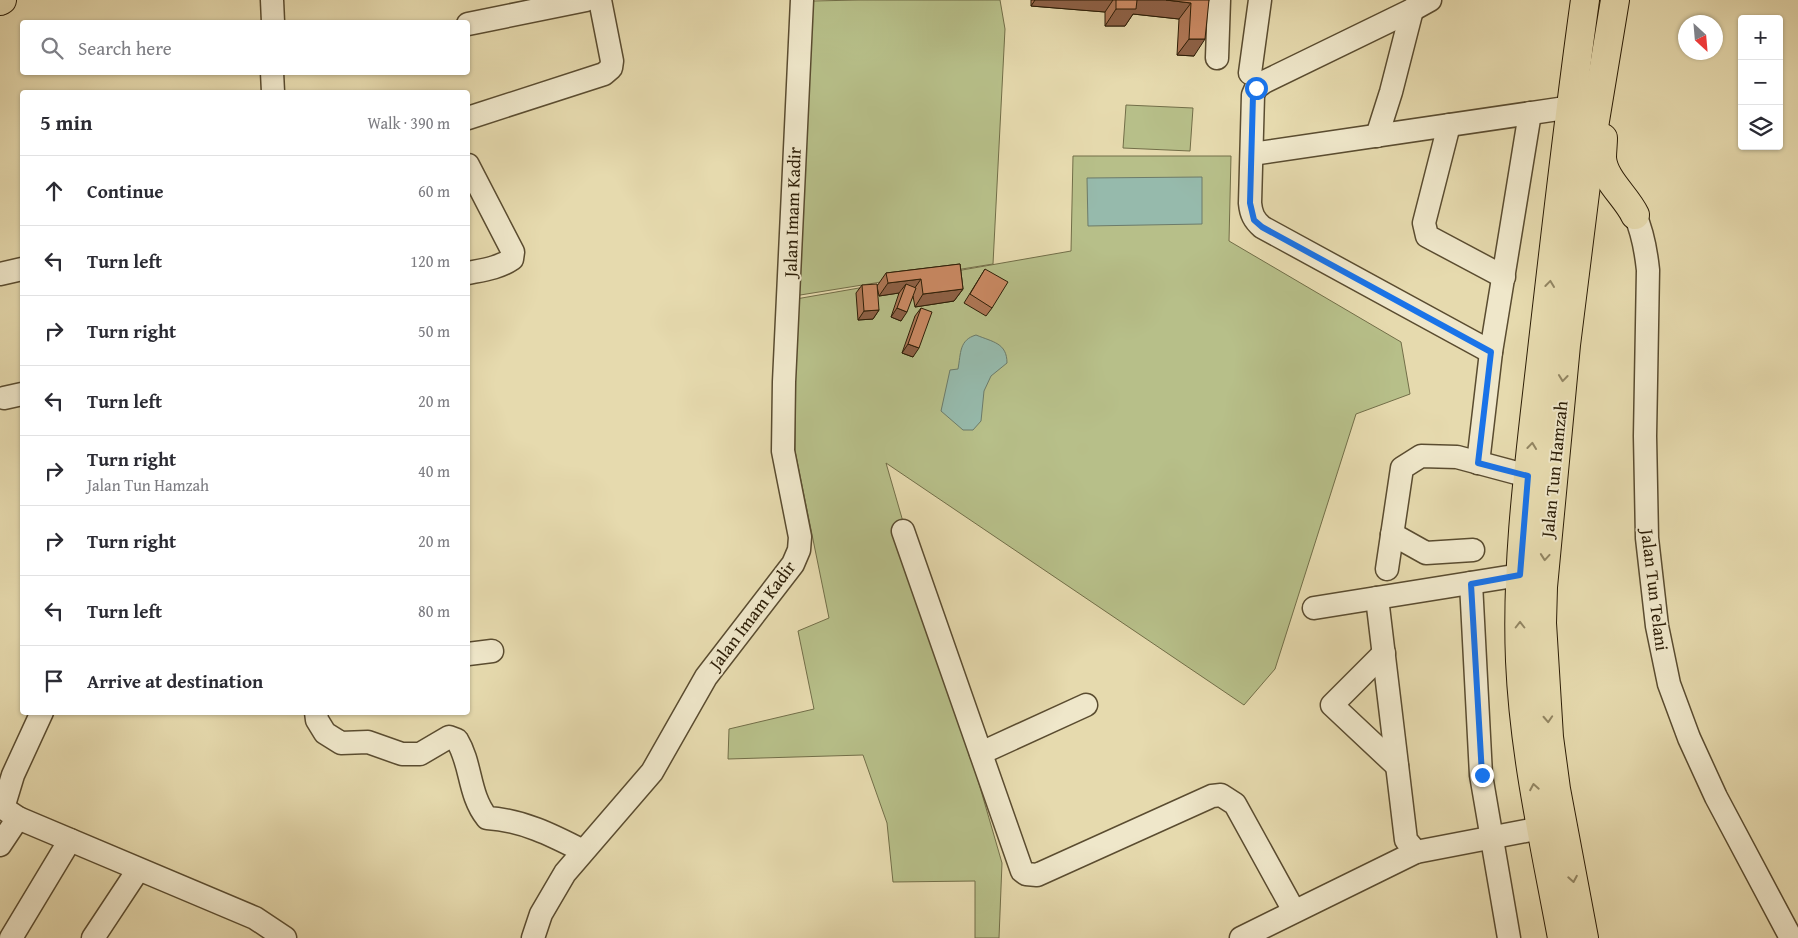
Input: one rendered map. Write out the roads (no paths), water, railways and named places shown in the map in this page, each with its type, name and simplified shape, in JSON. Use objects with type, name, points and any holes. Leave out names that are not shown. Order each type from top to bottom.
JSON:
[{"type":"main road","name":"Jalan Tun Hamzah","points":[[1562,938],[1527,750],[1520,661],[1520,575],[1528,476],[1585,0]]},
{"type":"main road","name":"Jalan Tun Hamzah","points":[[1584,938],[1558,798],[1549,737],[1542,623],[1546,544],[1566,345],[1591,145],[1615,0]]},
{"type":"main road","points":[[1611,29],[1602,158],[1605,170],[1613,184],[1630,203],[1635,215]]},
{"type":"main road","points":[[1566,345],[1590,226],[1596,209],[1612,202],[1623,204],[1635,215]]},
{"type":"street","points":[[272,0],[273,20]]},
{"type":"street","points":[[470,24],[586,0]]},
{"type":"street","points":[[470,117],[604,74],[611,68],[612,61],[600,0]]},
{"type":"street","name":"Jalan Imam Kadir","points":[[533,938],[541,914],[566,873],[652,772],[706,677],[793,564],[799,550],[798,522],[783,450],[783,441],[784,382],[802,0]]},
{"type":"street","points":[[1217,58],[1218,0]]},
{"type":"street","points":[[1250,74],[1260,0]]},
{"type":"street","points":[[1377,136],[1421,5]]},
{"type":"street","points":[[1421,5],[1264,82],[1256,88],[1253,95],[1250,203],[1254,220],[1262,227],[1491,352]]},
{"type":"street","points":[[272,75],[273,90]]},
{"type":"street","points":[[1252,154],[1572,107]]},
{"type":"street","points":[[1478,463],[1491,352],[1530,113]]},
{"type":"street","points":[[1449,125],[1424,223],[1425,230],[1428,236],[1504,277]]},
{"type":"street","points":[[470,170],[513,252],[512,259],[505,264],[470,273]]},
{"type":"street","name":"Jalan Tun Telani","points":[[1635,215],[1644,240],[1648,270],[1645,436],[1647,538],[1657,626],[1668,684],[1689,738],[1716,797],[1791,938]]},
{"type":"street","points":[[0,274],[20,269]]},
{"type":"street","points":[[1387,569],[1402,468],[1421,456],[1457,457],[1528,476]]},
{"type":"street","points":[[904,531],[1022,871],[1026,874],[1037,875],[1212,796],[1221,794],[1235,804],[1294,911]]},
{"type":"street","points":[[1392,534],[1426,553],[1473,550]]},
{"type":"street","points":[[1314,608],[1520,575]]},
{"type":"street","points":[[1471,584],[1482,775],[1509,938]]},
{"type":"street","points":[[1377,598],[1406,840],[1416,852]]},
{"type":"street","points":[[470,654],[492,651]]},
{"type":"street","points":[[1384,653],[1332,705],[1397,766]]},
{"type":"street","points":[[981,753],[1086,705]]},
{"type":"street","points":[[0,845],[14,775],[41,715]]},
{"type":"street","points":[[316,715],[317,720],[325,733],[341,743],[368,742],[402,754],[420,754],[450,737],[457,740],[464,753],[478,807],[487,818],[506,819],[541,830],[583,851]]},
{"type":"street","points":[[7,810],[138,870],[255,918],[285,938]]},
{"type":"street","points":[[1241,938],[1416,852],[1541,828]]},
{"type":"street","points":[[11,938],[70,840]]},
{"type":"street","points":[[93,938],[138,870]]}]
